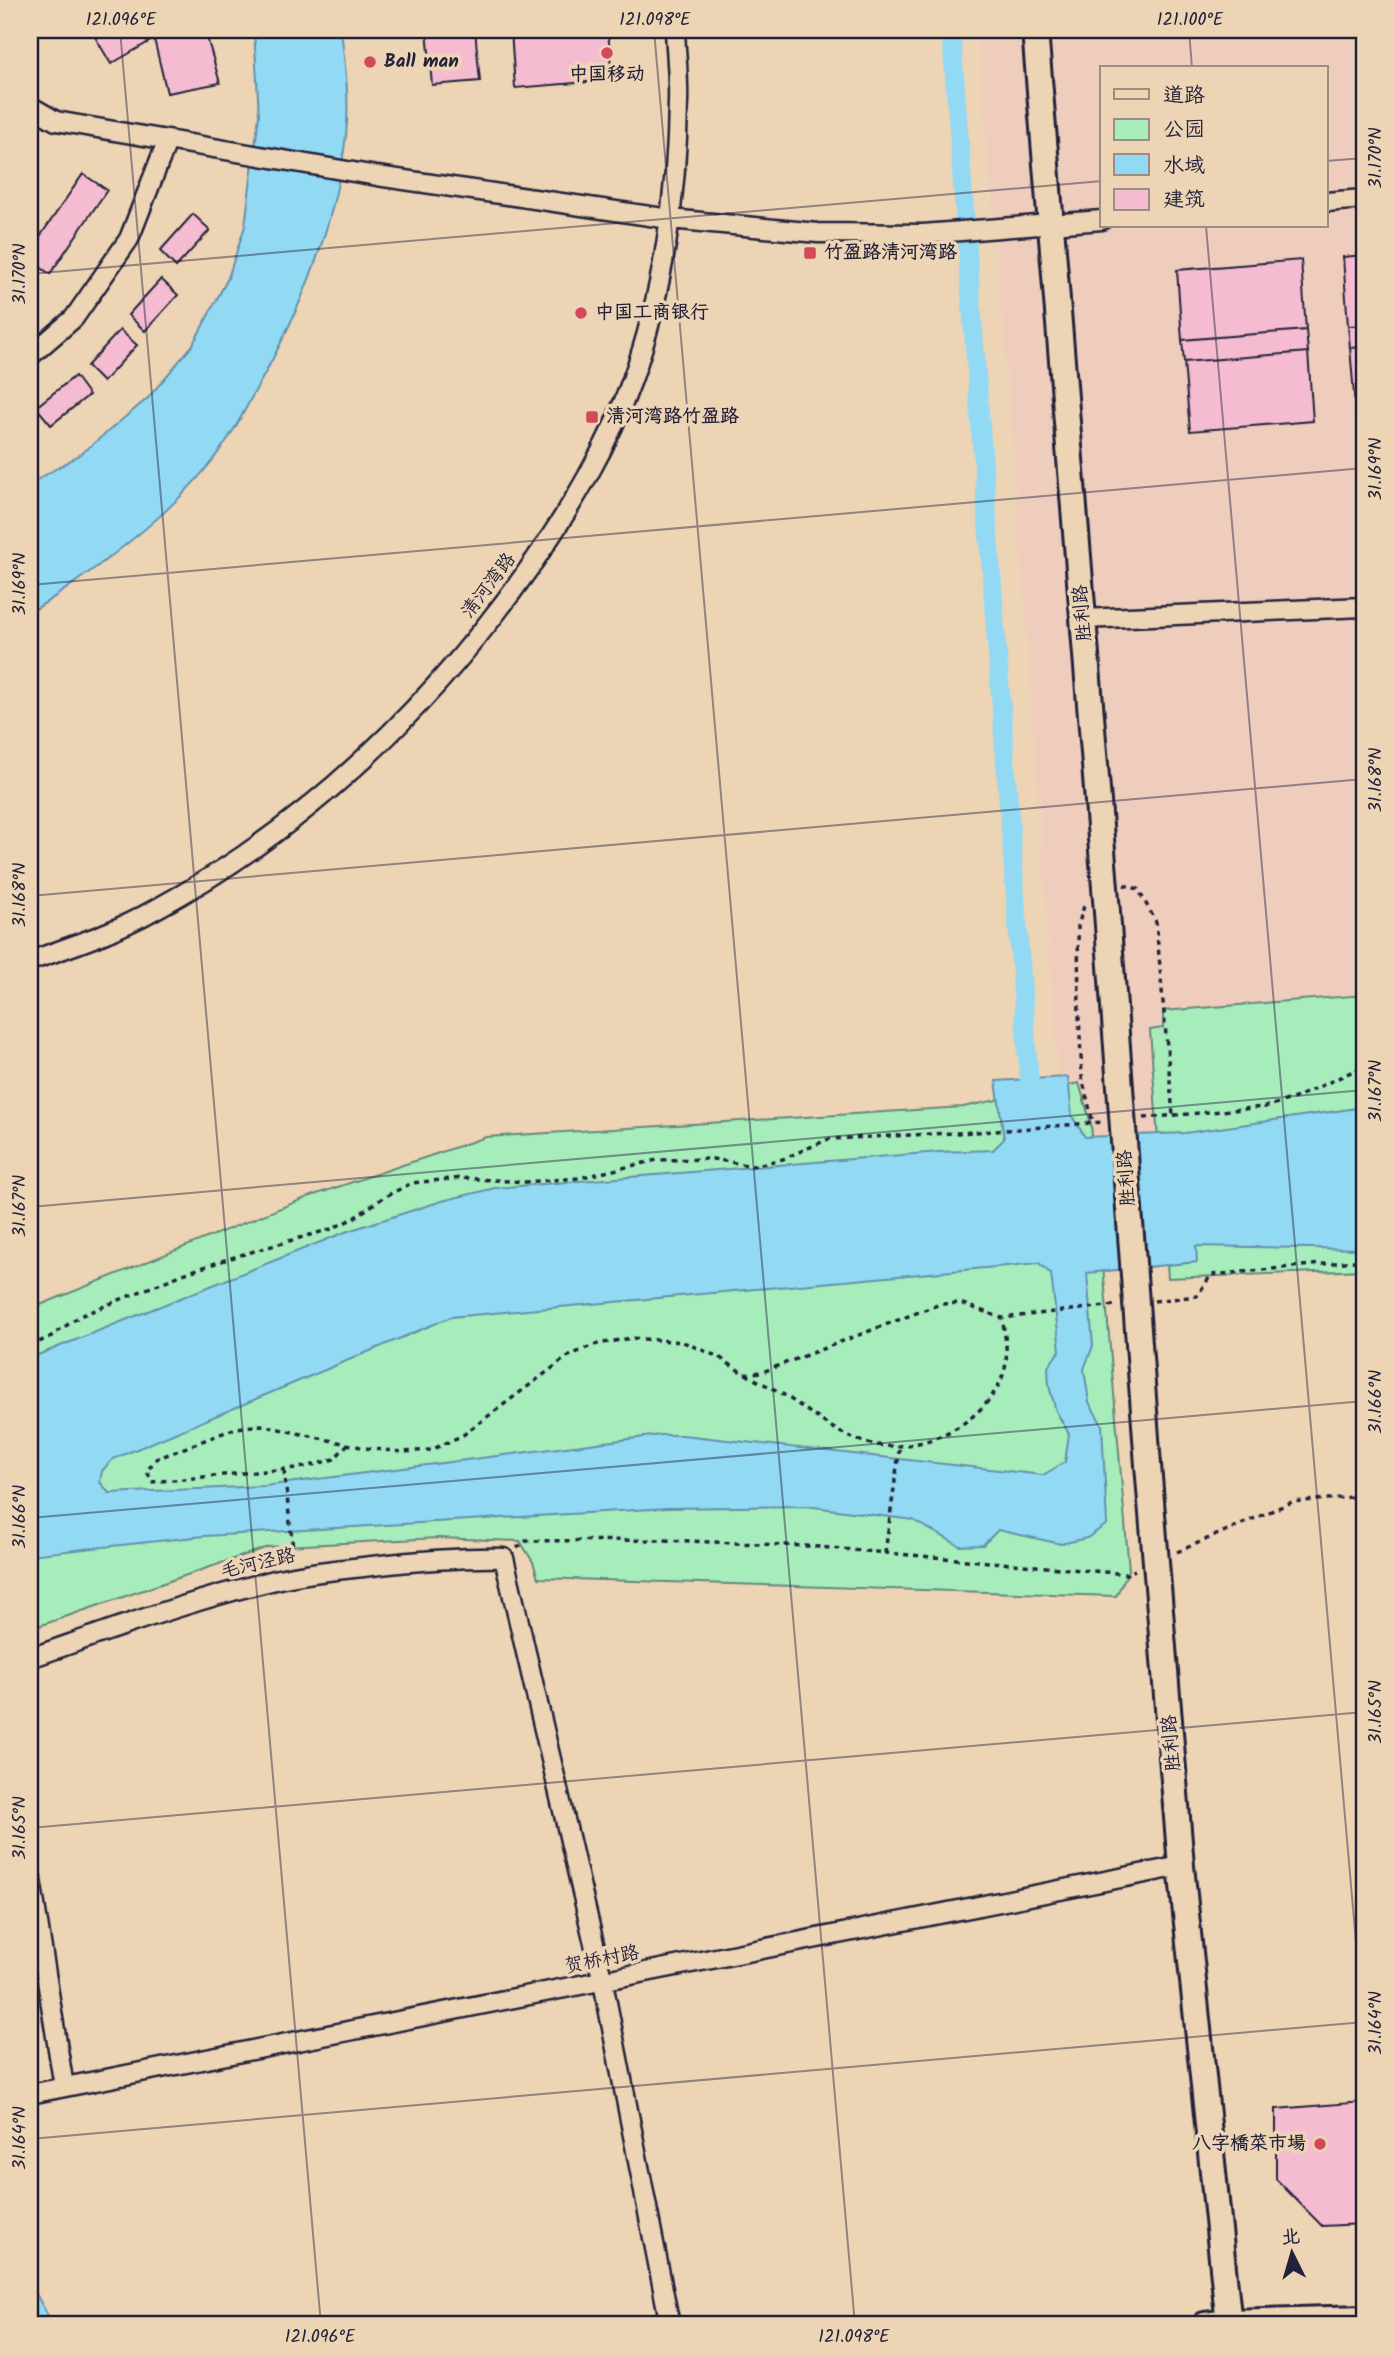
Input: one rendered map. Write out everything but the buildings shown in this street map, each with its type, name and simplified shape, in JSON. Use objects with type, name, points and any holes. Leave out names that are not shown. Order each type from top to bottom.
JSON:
[{"type":"main road","name":"胜利路","points":[[1035,30],[1104,878],[1096,908],[1149,1465],[1221,2324]]},
{"type":"main road","points":[[1221,2324],[1364,2318]]},
{"type":"street","name":"清河湾路","points":[[30,961],[95,938],[152,911],[255,848],[311,806],[402,723],[499,611],[554,533],[584,485],[614,427],[634,377],[656,296],[670,219],[678,103],[675,30]]},
{"type":"street","points":[[30,106],[56,121],[377,176],[670,219],[818,233],[923,234],[1100,220]]},
{"type":"street","points":[[30,356],[74,318],[129,239],[169,139]]},
{"type":"street","points":[[1328,202],[1364,199]]},
{"type":"street","points":[[1083,619],[1364,607]]},
{"type":"street","name":"毛河泾路","points":[[30,1658],[207,1598],[270,1581],[343,1569],[464,1557],[504,1558]]},
{"type":"street","points":[[504,1558],[603,1982],[670,2325]]},
{"type":"street","name":"贺桥村路","points":[[30,2094],[1181,1866]]},
{"type":"street","points":[[30,1873],[64,2087]]},
{"type":"path","points":[[1104,878],[1138,889],[1156,922],[1173,1115],[1265,1107],[1296,1098],[1364,1066]]},
{"type":"path","points":[[1093,1123],[1083,1077],[1078,926],[1096,908]]},
{"type":"path","points":[[30,1346],[50,1337],[80,1316],[183,1274],[331,1229],[412,1183],[461,1178],[524,1182],[579,1178],[657,1160],[713,1159],[752,1166],[783,1159],[829,1139],[1073,1125]]},
{"type":"path","points":[[1145,1302],[1197,1296],[1211,1275],[1364,1260]]},
{"type":"path","points":[[744,1374],[762,1372],[940,1304],[960,1303],[1002,1318],[1119,1305]]},
{"type":"path","points":[[348,1444],[334,1459],[306,1467],[152,1482],[147,1471],[156,1459],[236,1428],[261,1424],[348,1444],[402,1452],[431,1450],[463,1434],[567,1357],[593,1346],[631,1338],[683,1342],[719,1357],[744,1374],[782,1393],[841,1434],[870,1444],[926,1442],[955,1430],[977,1413],[993,1394],[1005,1371],[1006,1338],[1002,1318]]},
{"type":"path","points":[[885,1553],[900,1445]]},
{"type":"path","points":[[284,1469],[296,1576]]},
{"type":"path","points":[[1199,1543],[1292,1502],[1364,1496]]},
{"type":"path","points":[[504,1558],[526,1541],[664,1540],[807,1546],[1127,1574]]},
{"type":"shaded area","points":[[977,30],[1364,30],[1364,1107],[1185,1133],[1063,1138],[1012,434]]},
{"type":"green space","points":[[1364,995],[1364,1270],[1168,1278],[1150,1030],[1163,1028],[1163,1011]]},
{"type":"green space","points":[[1079,1083],[1091,1124],[1129,1570],[1116,1596],[538,1578],[533,1562],[520,1541],[438,1538],[268,1547],[30,1629],[30,1309],[308,1197],[486,1137],[963,1107]]},
{"type":"water","points":[[254,30],[341,30],[347,96],[346,135],[333,203],[313,269],[271,363],[237,425],[197,479],[128,543],[30,612],[30,484],[81,454],[148,398],[192,346],[228,278],[245,226],[259,115]]},
{"type":"water","points":[[1068,1077],[1072,1116],[1085,1137],[1185,1133],[1364,1107],[1364,1249],[1196,1246],[1197,1262],[1087,1273],[1093,1346],[1084,1369],[1089,1402],[1102,1425],[1107,1524],[1087,1538],[1061,1544],[998,1530],[983,1545],[960,1546],[913,1520],[806,1506],[668,1508],[204,1536],[30,1555],[30,1359],[38,1355],[348,1231],[442,1201],[495,1188],[939,1152],[993,1150],[1004,1139],[996,1081]],"holes":[[[1039,1263],[1051,1274],[1060,1350],[1048,1367],[1049,1386],[1056,1411],[1069,1434],[1065,1462],[1043,1475],[683,1435],[660,1435],[264,1486],[109,1493],[100,1482],[102,1471],[113,1459],[451,1317]]]},
{"type":"water","points":[[30,2283],[53,2325],[30,2325]]},
{"type":"waterway","points":[[951,30],[1031,1105]]},
{"type":"place","name":"中国移动","points":[[607,53]]},
{"type":"place","name":"Ball man","points":[[370,62]]},
{"type":"place","name":"竹盈路清河湾路","points":[[810,253]]},
{"type":"place","name":"中国工商银行","points":[[581,313]]},
{"type":"place","name":"清河湾路竹盈路","points":[[592,417]]},
{"type":"place","name":"八字橋菜市場","points":[[1320,2144]]}]
